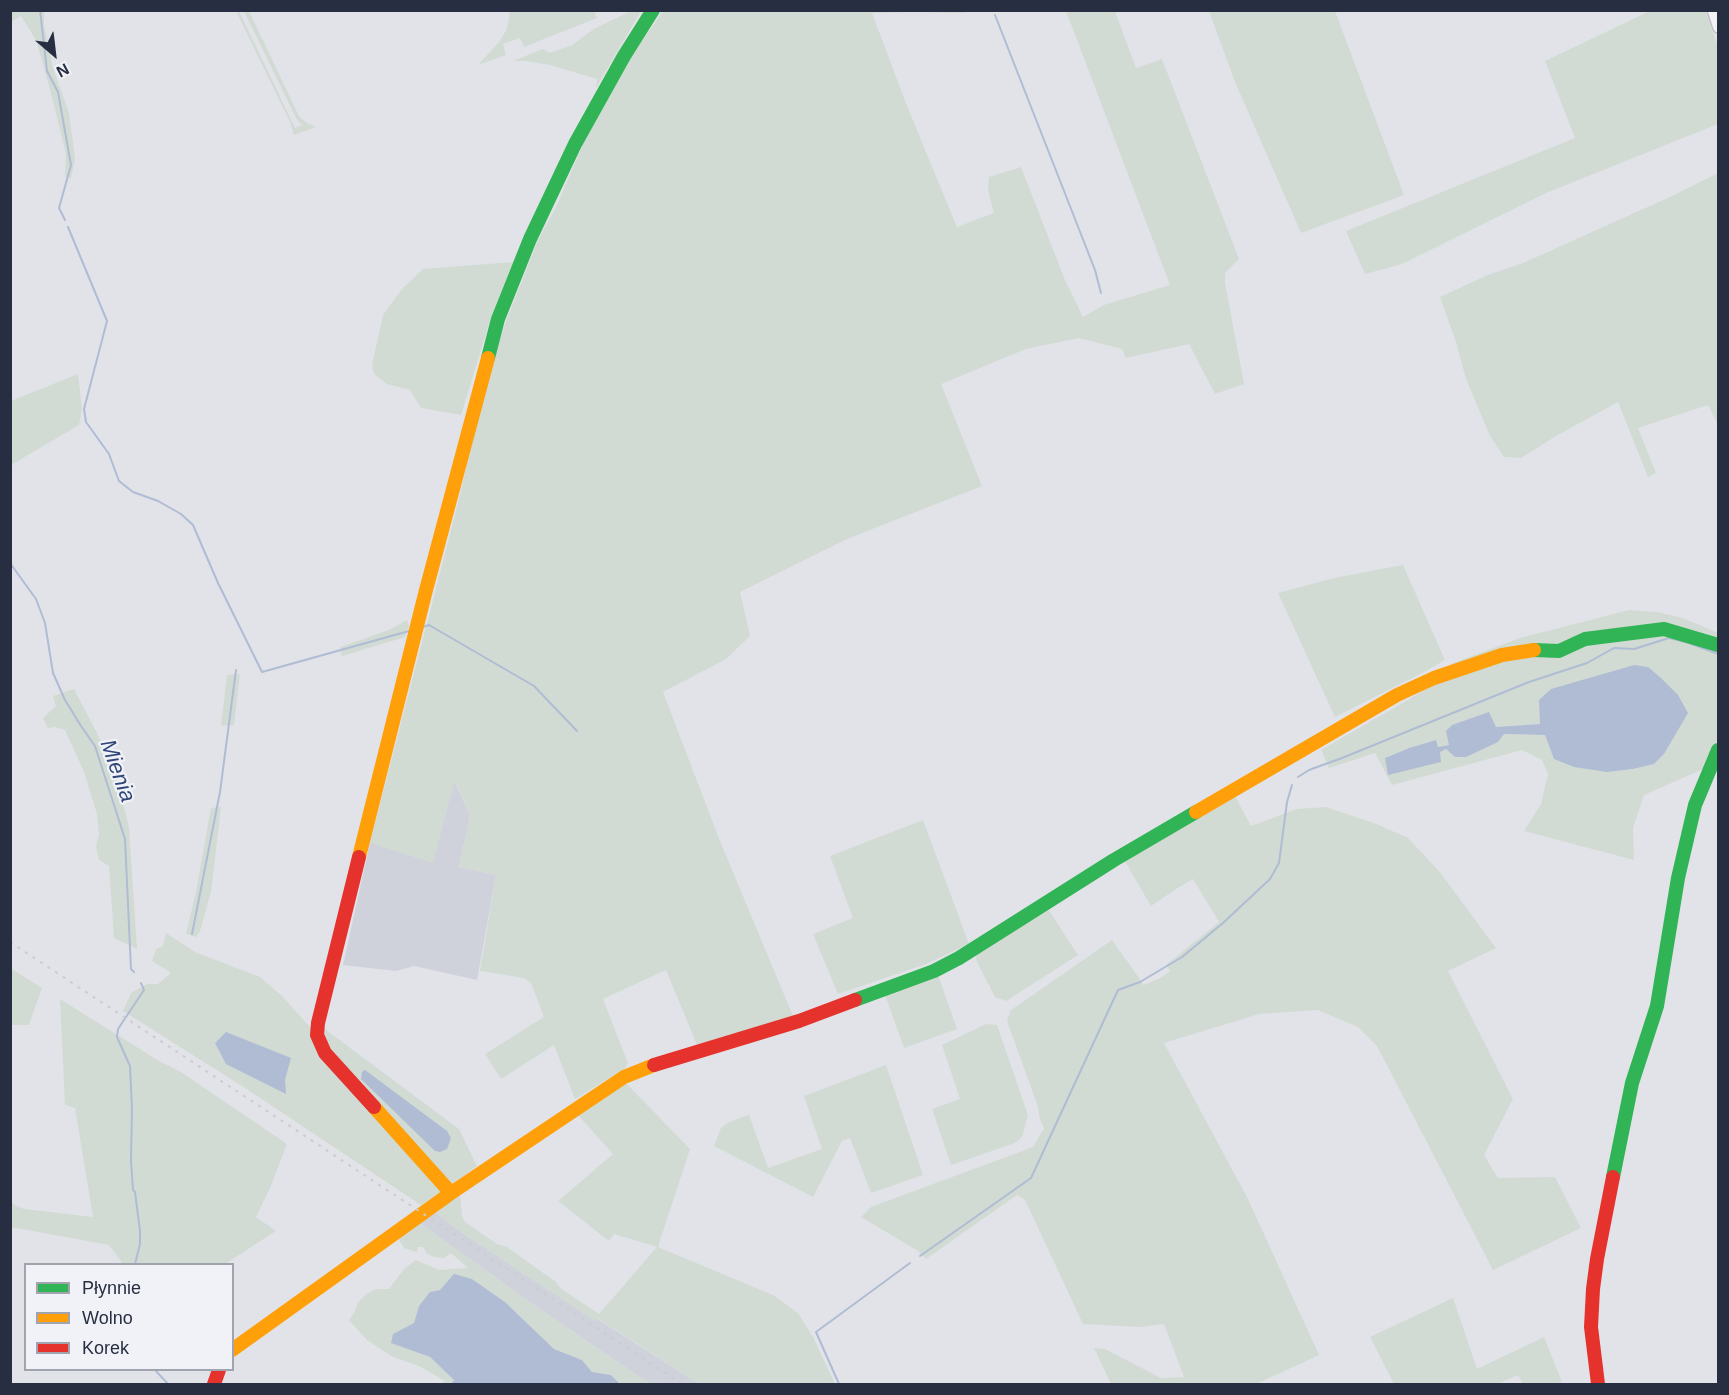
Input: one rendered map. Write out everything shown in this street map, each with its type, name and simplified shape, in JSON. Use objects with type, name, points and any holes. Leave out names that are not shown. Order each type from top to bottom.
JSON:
[{"type":"street","points":[[451,1193],[325,1053],[317,1035],[343,920],[416,629],[498,319],[530,239],[575,144],[624,56],[653,10]]},
{"type":"street","points":[[1712,10],[1719,28]]},
{"type":"street","points":[[234,1349],[451,1193],[624,1077],[645,1068],[799,1021],[934,971],[960,958],[1134,848],[1397,695],[1434,678],[1502,655],[1536,650],[1559,651],[1585,639],[1664,629],[1719,645]]},
{"type":"street","points":[[1598,1384],[1591,1328],[1593,1289],[1602,1233],[1632,1083],[1657,1006],[1678,878],[1695,805],[1719,750]]},
{"type":"shaded area","points":[[1652,10],[1705,11],[1718,46],[1718,124],[1546,193],[1402,264],[1365,274],[1346,231],[1575,138],[1545,61]]},
{"type":"shaded area","points":[[10,11],[44,11],[44,25],[53,68],[69,113],[75,159],[71,178],[65,177],[66,154],[36,40],[21,16],[11,22]]},
{"type":"shaded area","points":[[236,11],[239,11],[295,128],[302,125],[297,120],[244,11],[249,11],[299,116],[316,127],[294,135],[290,122]]},
{"type":"shaded area","points":[[510,11],[594,11],[597,18],[524,47],[520,38],[503,44],[506,55],[478,65],[499,42],[507,29]]},
{"type":"shaded area","points":[[631,11],[641,11],[596,88],[597,79],[550,65],[513,61],[543,49],[550,53],[572,45],[594,29]]},
{"type":"shaded area","points":[[663,11],[968,11],[962,13],[872,13],[907,106],[957,227],[994,213],[988,190],[989,177],[1021,167],[1065,280],[1083,317],[1104,305],[1170,285],[1066,11],[1115,11],[1136,68],[1162,59],[1239,259],[1225,273],[1225,283],[1244,384],[1215,394],[1189,344],[1126,358],[1122,349],[1079,338],[1026,349],[941,384],[982,486],[847,539],[740,592],[750,636],[726,659],[663,692],[720,841],[793,1016],[697,1045],[666,970],[603,999],[628,1063],[625,1068],[575,1099],[554,1045],[501,1079],[485,1054],[544,1017],[531,983],[524,978],[480,971],[496,875],[459,867],[470,816],[455,780],[433,863],[370,843],[457,507],[487,380],[505,324],[538,240],[557,205],[584,142],[631,57]]},
{"type":"shaded area","points":[[1209,11],[1335,11],[1404,195],[1301,233],[1235,82]]},
{"type":"shaded area","points":[[1718,173],[1718,425],[1708,405],[1638,428],[1656,473],[1648,477],[1618,402],[1521,458],[1504,457],[1490,436],[1466,379],[1440,297],[1488,275],[1523,263]]},
{"type":"shaded area","points":[[513,262],[492,314],[461,415],[421,408],[410,390],[387,384],[374,374],[372,365],[383,315],[402,289],[423,269]]},
{"type":"shaded area","points":[[78,374],[82,409],[79,425],[11,465],[11,401]]},
{"type":"shaded area","points":[[1403,565],[1445,660],[1335,717],[1278,593],[1334,578]]},
{"type":"shaded area","points":[[1629,610],[1657,612],[1683,618],[1718,633],[1718,738],[1708,767],[1644,795],[1633,828],[1634,860],[1524,831],[1541,804],[1548,774],[1542,760],[1522,750],[1392,785],[1375,753],[1329,768],[1321,750],[1437,683],[1453,663],[1520,638]],"holes":[[[1634,665],[1664,754],[1654,764],[1607,772],[1550,746],[1545,735],[1503,734],[1498,742],[1455,757],[1446,749],[1439,752],[1385,758],[1435,740],[1438,747],[1449,745],[1489,712],[1496,727],[1540,724],[1598,676]]]},
{"type":"shaded area","points":[[407,620],[409,626],[405,637],[342,656],[340,647],[389,630]]},
{"type":"shaded area","points":[[240,674],[234,725],[221,726],[227,675]]},
{"type":"shaded area","points":[[74,689],[97,733],[117,781],[129,827],[137,949],[114,938],[109,866],[99,860],[96,846],[99,835],[97,814],[84,772],[65,730],[55,727],[48,728],[43,718],[56,706],[53,696]]},
{"type":"shaded area","points":[[454,779],[470,816],[459,867],[496,875],[477,980],[414,966],[396,971],[343,965],[370,843]]},
{"type":"shaded area","points":[[1233,792],[1251,826],[1297,809],[1326,807],[1374,823],[1408,838],[1439,871],[1496,948],[1448,971],[1513,1099],[1484,1155],[1498,1178],[1555,1177],[1581,1228],[1493,1270],[1377,1046],[1358,1027],[1318,1010],[1259,1014],[1164,1043],[1248,1199],[1319,1355],[1256,1384],[1111,1384],[1094,1348],[1105,1349],[1161,1378],[1184,1377],[1164,1324],[1141,1327],[1083,1324],[1025,1200],[1017,1195],[926,1259],[918,1251],[861,1217],[871,1207],[1033,1147],[1044,1128],[1007,1021],[1011,1010],[1112,940],[1144,985],[1170,971],[1166,965],[1219,922],[1193,879],[1151,906],[1123,858]]},
{"type":"shaded area","points":[[221,807],[211,892],[200,931],[196,937],[186,934],[211,808]]},
{"type":"shaded area","points":[[923,820],[969,944],[926,964],[838,994],[813,934],[853,918],[830,856]]},
{"type":"shaded area","points":[[1048,909],[1078,955],[1006,1001],[995,997],[976,960],[977,953]]},
{"type":"shaded area","points":[[166,933],[195,952],[260,977],[282,996],[310,1027],[322,1027],[459,1129],[477,1166],[421,1205],[242,1086],[123,1011],[131,993],[147,984],[158,984],[171,973],[152,961],[156,949],[163,946]]},
{"type":"shaded area","points":[[10,968],[42,988],[29,1025],[11,1025]]},
{"type":"shaded area","points":[[938,975],[957,1029],[904,1048],[885,995]]},
{"type":"shaded area","points":[[60,999],[159,1061],[181,1072],[287,1144],[256,1217],[276,1231],[227,1263],[121,1263],[109,1245],[11,1227],[11,1203],[24,1209],[93,1217],[75,1108],[65,1105]]},
{"type":"shaded area","points":[[986,1024],[997,1025],[1028,1115],[1022,1137],[1015,1143],[951,1165],[932,1109],[960,1099],[942,1045]]},
{"type":"shaded area","points":[[886,1065],[923,1175],[871,1193],[850,1138],[842,1141],[813,1197],[714,1146],[721,1128],[729,1122],[749,1115],[768,1168],[822,1149],[804,1096]]},
{"type":"shaded area","points":[[624,1081],[690,1149],[658,1247],[773,1295],[798,1313],[813,1337],[835,1384],[699,1384],[597,1318],[596,1322],[433,1211],[460,1195],[462,1216],[465,1222],[497,1244],[507,1247],[556,1282],[560,1288],[599,1314],[657,1247],[614,1234],[609,1241],[558,1201],[613,1154],[577,1114]]},
{"type":"shaded area","points":[[433,1211],[596,1321],[596,1318],[699,1384],[650,1384],[538,1308],[418,1222]]},
{"type":"shaded area","points":[[418,1222],[538,1308],[650,1384],[620,1384],[611,1375],[592,1372],[582,1360],[554,1349],[505,1302],[472,1279],[440,1290],[419,1306],[414,1323],[393,1334],[392,1343],[430,1357],[454,1380],[451,1384],[442,1384],[445,1381],[419,1366],[393,1357],[367,1340],[349,1320],[366,1294],[376,1289],[389,1289],[405,1268],[416,1260],[439,1270],[468,1268],[451,1253],[444,1258],[427,1254],[423,1247],[418,1247],[417,1252],[404,1248],[398,1238]]},
{"type":"shaded area","points":[[1453,1298],[1477,1369],[1544,1337],[1562,1382],[1523,1384],[1518,1375],[1498,1384],[1394,1384],[1370,1337]]},
{"type":"water","points":[[1634,665],[1648,667],[1661,678],[1678,695],[1688,713],[1664,754],[1654,764],[1607,772],[1574,767],[1554,759],[1545,735],[1504,734],[1498,742],[1466,757],[1455,757],[1446,749],[1440,752],[1441,762],[1388,775],[1385,758],[1436,740],[1438,747],[1449,745],[1446,731],[1452,725],[1489,712],[1496,727],[1540,724],[1539,700],[1551,689]]},
{"type":"water","points":[[226,1032],[291,1058],[285,1080],[286,1094],[226,1064],[215,1043]]},
{"type":"water","points":[[365,1070],[447,1131],[451,1138],[447,1149],[440,1152],[435,1151],[361,1079],[362,1072]]},
{"type":"water","points":[[454,1274],[472,1279],[505,1302],[554,1349],[582,1360],[592,1372],[611,1375],[620,1384],[451,1384],[454,1380],[430,1357],[391,1343],[393,1334],[414,1323],[419,1306],[430,1292],[440,1290]]},
{"type":"waterway","points":[[40,10],[47,71],[58,92],[71,165],[59,208],[65,220]]},
{"type":"waterway","points":[[1058,10],[1071,10]]},
{"type":"waterway","points":[[995,15],[1095,270],[1101,293]]},
{"type":"waterway","points":[[68,227],[107,321],[84,409],[86,422],[109,454],[119,481],[133,492],[158,501],[181,514],[193,525],[218,583],[262,672],[409,631]]},
{"type":"waterway","name":"Mienia","points":[[10,563],[36,599],[45,623],[53,673],[65,700],[95,746],[125,839],[131,969],[134,972]]},
{"type":"waterway","points":[[423,627],[429,625],[534,686],[577,731]]},
{"type":"waterway","points":[[1298,777],[1309,770],[1529,682],[1587,663],[1614,648],[1634,649],[1669,638],[1718,654]]},
{"type":"waterway","points":[[192,934],[220,792],[236,670]]},
{"type":"waterway","points":[[920,1256],[1031,1178],[1118,990],[1140,982],[1182,957],[1270,879],[1279,863],[1287,802],[1292,785]]},
{"type":"waterway","name":"Mienia","points":[[135,1263],[140,1244],[140,1231],[131,1161],[130,1066],[117,1037],[118,1029],[144,990],[141,983]]},
{"type":"waterway","points":[[839,1384],[816,1332],[910,1263]]},
{"type":"waterway","name":"Mienia","points":[[156,1371],[168,1384]]},
{"type":"railway","points":[[10,942],[682,1384]]},
{"type":"traffic: fast","points":[[488,358],[498,319],[530,239],[575,144],[624,56],[653,10]]},
{"type":"traffic: fast","points":[[1534,650],[1559,651],[1585,639],[1664,629],[1718,645]]},
{"type":"traffic: fast","points":[[1613,1177],[1632,1083],[1657,1006],[1678,878],[1695,805],[1718,750]]},
{"type":"traffic: fast","points":[[855,1000],[934,971],[959,958],[1114,860],[1196,812]]},
{"type":"traffic: slow","points":[[359,857],[426,590],[488,358]]},
{"type":"traffic: slow","points":[[1196,812],[1397,695],[1434,678],[1502,655],[1534,650]]},
{"type":"traffic: slow","points":[[451,1193],[624,1077],[654,1065]]},
{"type":"traffic: slow","points":[[234,1349],[451,1193],[374,1107]]},
{"type":"traffic: jam","points":[[359,857],[317,1035],[325,1053],[374,1107]]},
{"type":"traffic: jam","points":[[654,1065],[799,1021],[855,1000]]},
{"type":"traffic: jam","points":[[1598,1384],[1591,1327],[1593,1289],[1613,1177]]},
{"type":"traffic: jam","points":[[214,1384],[219,1371]]}]
